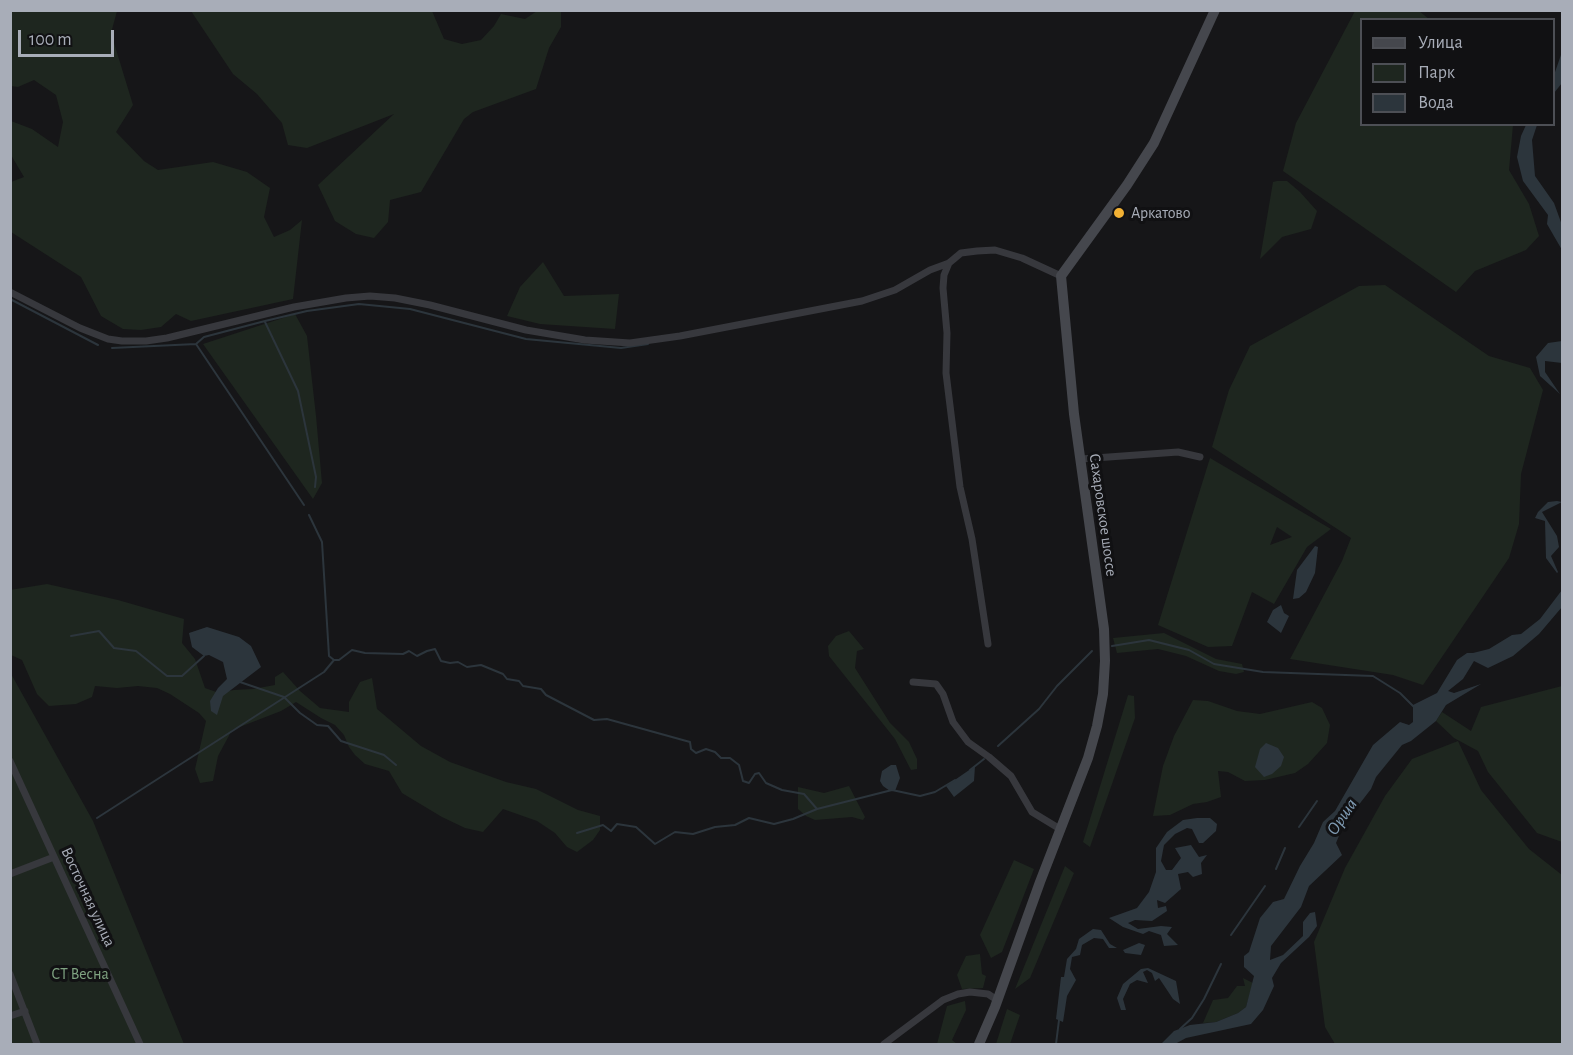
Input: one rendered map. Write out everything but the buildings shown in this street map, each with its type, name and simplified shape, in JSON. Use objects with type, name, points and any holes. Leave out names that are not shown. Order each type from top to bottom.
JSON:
[{"type":"main road","points":[[1062,276],[1127,185],[1154,142],[1215,10]]},
{"type":"main road","name":"Сахаровское шоссе","points":[[979,1044],[1094,737],[1105,672],[1103,621],[1068,354],[1062,276]]},
{"type":"street","points":[[10,292],[80,328],[108,339],[122,341],[167,338],[294,307],[370,296],[430,305],[526,330],[585,340],[630,343],[680,336],[862,301],[889,292],[930,270],[949,263],[961,254],[995,250],[1022,258],[1062,276]]},
{"type":"street","points":[[949,263],[944,275],[947,333],[946,373],[960,487],[972,539],[988,644]]},
{"type":"street","points":[[1081,459],[1178,452],[1200,457]]},
{"type":"street","points":[[913,682],[936,684],[943,694],[952,722],[968,742],[1011,776],[1032,812],[1060,829]]},
{"type":"street","name":"Восточная улица","points":[[10,761],[140,1044]]},
{"type":"street","points":[[10,874],[54,857]]},
{"type":"street","points":[[10,974],[37,1044]]},
{"type":"street","points":[[884,1044],[943,1000],[958,994],[988,994],[997,1000]]},
{"type":"street","points":[[10,1016],[25,1011]]},
{"type":"green space","points":[[11,10],[117,11],[111,33],[133,105],[116,132],[144,161],[158,170],[213,162],[247,172],[270,188],[264,217],[274,237],[290,230],[302,220],[293,299],[191,321],[176,314],[161,327],[141,330],[123,329],[101,316],[81,277],[11,232],[11,182],[24,177],[11,155],[11,121],[32,129],[58,147],[63,122],[56,95],[34,80],[18,87],[11,86]]},
{"type":"green space","points":[[191,11],[432,11],[444,39],[462,44],[481,40],[501,14],[525,19],[537,11],[561,11],[561,27],[549,48],[536,89],[473,112],[464,119],[421,192],[390,200],[388,222],[374,238],[356,234],[335,221],[318,185],[394,114],[307,148],[288,145],[282,123],[257,94],[233,74]]},
{"type":"green space","points":[[1355,11],[1419,11],[1428,18],[1360,18],[1360,126],[1513,126],[1509,170],[1529,204],[1539,236],[1526,250],[1475,271],[1456,292],[1283,171],[1296,123]]},
{"type":"green space","points":[[1287,181],[1317,211],[1311,229],[1282,237],[1260,259],[1273,182]]},
{"type":"green space","points":[[543,262],[564,296],[619,294],[615,329],[540,324],[507,316],[520,287]]},
{"type":"green space","points":[[1385,285],[1489,356],[1530,368],[1543,390],[1521,474],[1519,524],[1509,558],[1423,685],[1393,675],[1290,659],[1342,561],[1351,538],[1212,447],[1229,390],[1250,346],[1359,286]]},
{"type":"green space","points":[[295,314],[307,336],[316,416],[322,483],[313,499],[203,344]]},
{"type":"green space","points":[[1210,458],[1331,529],[1307,547],[1274,604],[1252,592],[1232,646],[1208,647],[1158,625]],"holes":[[[1277,527],[1292,537],[1270,545]]]},
{"type":"green space","points":[[47,584],[118,600],[184,619],[182,643],[195,659],[205,688],[219,693],[275,685],[275,677],[283,672],[320,708],[349,712],[349,702],[360,682],[372,678],[377,709],[421,746],[450,762],[506,782],[536,789],[578,810],[600,816],[600,830],[593,840],[577,852],[567,847],[555,833],[537,821],[503,809],[483,832],[465,828],[402,793],[389,771],[365,764],[355,755],[344,735],[335,725],[296,702],[281,711],[232,730],[218,756],[213,781],[200,783],[195,769],[206,721],[199,713],[170,694],[157,688],[95,686],[92,697],[76,704],[49,706],[37,694],[22,660],[11,655],[10,590]]},
{"type":"green space","points":[[849,631],[864,649],[857,651],[855,668],[890,723],[909,742],[917,759],[917,769],[911,770],[895,739],[829,656],[828,646],[836,636]]},
{"type":"green space","points":[[1164,633],[1216,659],[1242,664],[1244,672],[1236,674],[1219,671],[1186,656],[1158,649],[1117,653],[1113,638]]},
{"type":"green space","name":"СТ Весна","points":[[10,672],[93,821],[184,1044],[11,1044]]},
{"type":"green space","points":[[1562,686],[1562,842],[1537,833],[1488,772],[1478,751],[1454,738],[1436,721],[1442,712],[1471,731],[1481,707]]},
{"type":"green space","points":[[1128,695],[1134,696],[1135,718],[1090,847],[1083,842]]},
{"type":"green space","points":[[1193,700],[1208,701],[1237,711],[1260,714],[1312,702],[1322,708],[1330,725],[1327,743],[1308,764],[1295,773],[1265,780],[1245,781],[1228,772],[1218,771],[1221,797],[1193,804],[1170,815],[1153,816],[1163,766],[1174,736]]},
{"type":"green space","points":[[1458,741],[1481,790],[1529,849],[1562,875],[1562,1044],[1335,1044],[1325,1027],[1314,942],[1345,868],[1385,796],[1412,759]]},
{"type":"green space","points":[[849,786],[865,817],[863,820],[852,817],[815,820],[798,809],[798,787],[824,793]]},
{"type":"green space","points":[[1014,860],[1034,869],[1002,952],[991,958],[980,935]]},
{"type":"green space","points":[[1065,866],[1074,873],[1030,978],[1015,989]]},
{"type":"green space","points":[[980,954],[982,974],[986,976],[983,988],[962,989],[957,975],[966,956]]},
{"type":"green space","points":[[1243,978],[1253,983],[1246,1007],[1216,1022],[1203,1023],[1213,1000],[1228,998],[1237,986],[1245,986]]},
{"type":"green space","points":[[965,1001],[966,1010],[952,1040],[957,1044],[937,1044],[947,1006]]},
{"type":"green space","points":[[1007,1009],[1020,1015],[1010,1044],[996,1044]]},
{"type":"water","points":[[1562,52],[1562,83],[1555,92],[1555,72]]},
{"type":"water","points":[[1526,126],[1537,126],[1532,140],[1535,176],[1554,203],[1562,225],[1562,250],[1547,224],[1548,215],[1523,181],[1517,157]]},
{"type":"water","points":[[1562,341],[1562,363],[1545,361],[1545,372],[1560,394],[1540,376],[1536,357],[1548,343]]},
{"type":"water","points":[[1548,502],[1562,502],[1542,512],[1557,536],[1559,547],[1551,556],[1557,573],[1546,558],[1545,521],[1535,518]]},
{"type":"water","points":[[1315,546],[1318,547],[1315,573],[1306,592],[1299,598],[1293,599],[1297,570]]},
{"type":"water","name":"Орша","points":[[1562,590],[1562,607],[1539,634],[1513,656],[1488,668],[1474,661],[1463,679],[1448,691],[1454,693],[1481,684],[1446,705],[1436,721],[1411,741],[1402,745],[1376,777],[1371,789],[1344,824],[1336,843],[1342,855],[1309,886],[1301,907],[1271,946],[1270,960],[1283,955],[1303,936],[1303,922],[1310,913],[1315,912],[1317,926],[1309,937],[1281,963],[1272,978],[1274,986],[1263,1010],[1251,1024],[1186,1038],[1175,1044],[1161,1044],[1174,1031],[1190,1025],[1216,1022],[1246,1007],[1254,976],[1244,967],[1244,956],[1249,952],[1260,918],[1273,902],[1284,899],[1323,822],[1335,811],[1373,745],[1400,722],[1409,725],[1413,722],[1413,705],[1437,693],[1457,660],[1467,653],[1489,649],[1512,635],[1521,634],[1540,619]]},
{"type":"water","points":[[1281,605],[1284,613],[1289,616],[1281,633],[1267,622],[1273,610]]},
{"type":"water","points":[[207,627],[239,637],[251,646],[261,667],[223,696],[217,715],[211,711],[210,701],[227,679],[223,662],[209,655],[204,656],[192,647],[189,633]]},
{"type":"water","points":[[1266,743],[1278,748],[1284,757],[1281,766],[1272,774],[1264,777],[1255,767],[1260,749]]},
{"type":"water","points":[[891,765],[896,765],[900,778],[895,791],[890,791],[880,781],[882,771]]},
{"type":"water","points":[[975,766],[974,781],[954,797],[946,786]]},
{"type":"water","points":[[1210,818],[1217,824],[1216,831],[1203,843],[1199,843],[1192,829],[1187,828],[1175,834],[1164,845],[1161,861],[1166,870],[1172,870],[1181,858],[1175,848],[1191,845],[1199,857],[1207,855],[1201,863],[1202,874],[1193,877],[1188,872],[1178,874],[1181,889],[1165,903],[1157,900],[1158,908],[1166,906],[1167,911],[1152,921],[1135,920],[1128,923],[1138,929],[1172,927],[1167,934],[1178,945],[1164,946],[1161,935],[1149,931],[1143,934],[1123,927],[1109,918],[1137,908],[1149,892],[1156,872],[1156,848],[1167,832],[1183,820]]},
{"type":"water","points":[[1093,929],[1101,930],[1110,944],[1117,948],[1109,948],[1103,939],[1094,938],[1082,945],[1080,955],[1072,957],[1070,969],[1076,980],[1067,996],[1063,1022],[1056,1019],[1061,977],[1064,977],[1067,959],[1076,949],[1079,939]]},
{"type":"water","points":[[1139,943],[1145,945],[1141,955],[1125,953],[1123,950]]},
{"type":"water","points":[[1148,968],[1176,981],[1180,1004],[1173,999],[1159,978],[1155,981],[1152,973],[1147,970],[1143,972],[1148,983],[1137,980],[1130,984],[1123,999],[1126,1010],[1121,1010],[1117,998],[1123,984],[1141,969]]},
{"type":"waterway","points":[[10,299],[98,345]]},
{"type":"waterway","points":[[112,348],[196,344],[204,337],[265,321],[307,311],[359,304],[410,309],[526,339],[621,348],[648,344]]},
{"type":"waterway","points":[[265,322],[298,391],[316,477],[315,487]]},
{"type":"waterway","points":[[196,344],[304,505]]},
{"type":"waterway","points":[[309,515],[322,542],[329,656],[334,660]]},
{"type":"waterway","points":[[71,636],[99,631],[114,648],[136,651],[167,676],[182,676],[204,656]]},
{"type":"waterway","points":[[1112,646],[1149,640],[1189,650],[1214,664],[1263,672],[1373,676],[1400,693],[1414,707]]},
{"type":"waterway","points":[[97,818],[324,672],[334,660],[339,660],[352,650],[365,653],[403,654],[409,651],[417,656],[435,649],[441,661],[458,662],[467,667],[481,665],[503,674],[507,679],[519,681],[523,686],[541,689],[546,695],[594,720],[607,719],[690,742],[691,749],[696,753],[706,749],[715,752],[721,758],[730,758],[739,765],[743,781],[749,783],[755,774],[759,773],[766,783],[782,790],[804,794],[817,809],[892,790],[920,796],[935,792],[955,780]]},
{"type":"waterway","points":[[998,746],[1039,709],[1057,686],[1092,651]]},
{"type":"waterway","points":[[240,682],[284,697],[300,713],[317,725],[328,726],[341,741],[384,755],[396,765]]},
{"type":"waterway","points":[[970,770],[984,759]]},
{"type":"waterway","points":[[1299,827],[1317,801]]},
{"type":"waterway","points":[[577,833],[603,825],[611,831],[617,824],[636,827],[655,844],[675,832],[693,834],[715,827],[735,825],[749,818],[774,824],[817,809]]},
{"type":"waterway","points":[[1276,869],[1285,848]]},
{"type":"waterway","points":[[1231,935],[1265,886]]},
{"type":"waterway","points":[[1180,1029],[1192,1018],[1204,999],[1221,964]]},
{"type":"waterway","points":[[1056,1044],[1059,1020]]},
{"type":"place","name":"Аркатово","points":[[1119,213]]}]
